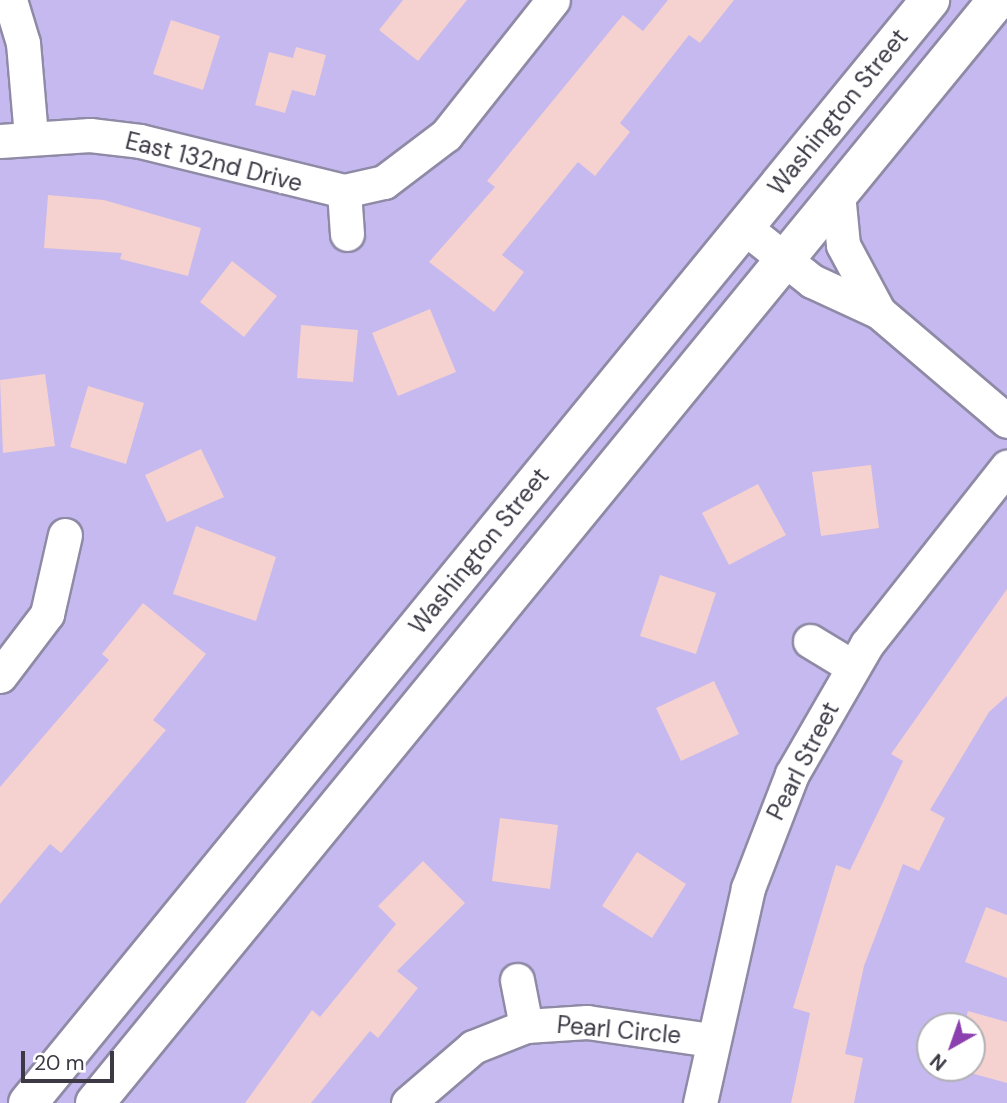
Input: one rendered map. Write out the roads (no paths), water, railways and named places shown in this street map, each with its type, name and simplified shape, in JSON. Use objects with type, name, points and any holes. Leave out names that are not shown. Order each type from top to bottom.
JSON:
[{"type":"main road","name":"Washington Street","points":[[28,1103],[930,0]]},
{"type":"main road","name":"Washington Street","points":[[95,1103],[997,0]]},
{"type":"street","points":[[10,0],[23,43],[16,139]]},
{"type":"street","name":"East 132nd Drive","points":[[16,139],[140,141],[344,191],[384,182],[446,135],[553,0]]},
{"type":"street","points":[[344,191],[347,234]]},
{"type":"street","points":[[838,193],[844,244],[879,312]]},
{"type":"street","points":[[744,227],[783,260],[827,290],[879,312],[1007,421]]},
{"type":"street","name":"Pearl Street","points":[[700,1103],[711,1040],[766,836],[798,763],[853,667],[1007,467]]},
{"type":"street","points":[[0,676],[47,614],[65,535]]},
{"type":"street","points":[[810,641],[853,667]]},
{"type":"street","name":"Pearl Circle","points":[[517,980],[526,1026]]},
{"type":"street","name":"Pearl Circle","points":[[408,1103],[472,1047],[526,1026],[587,1022],[711,1040]]}]
